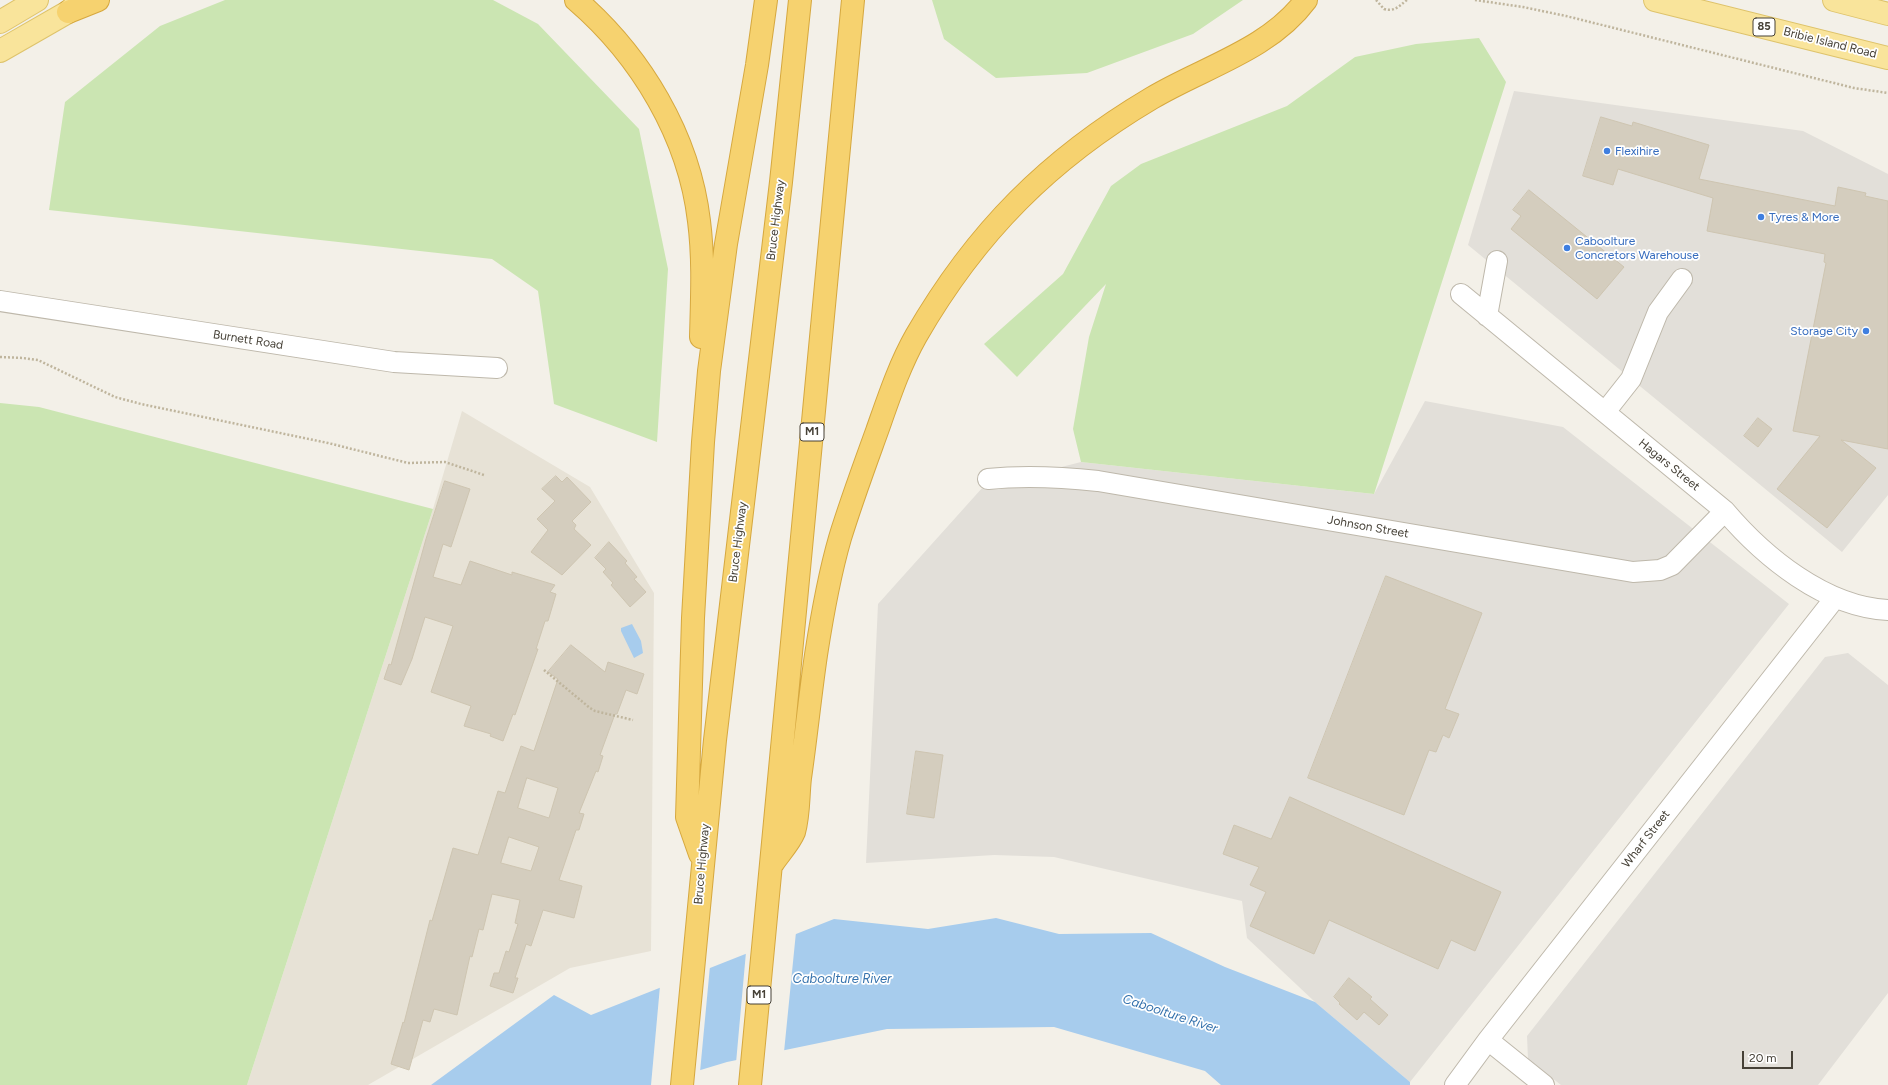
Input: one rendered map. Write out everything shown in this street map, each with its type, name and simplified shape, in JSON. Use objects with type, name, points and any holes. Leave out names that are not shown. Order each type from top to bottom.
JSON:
[{"type":"highway","points":[[75,6],[98,0]]},
{"type":"highway","points":[[576,0],[611,34],[634,62],[656,98],[678,141],[695,196],[699,220],[702,266],[700,340],[709,371]]},
{"type":"highway","points":[[702,861],[688,817],[696,543],[709,371],[726,244],[757,65],[766,0]]},
{"type":"highway","name":"Bruce Highway","points":[[682,1085],[716,724],[781,182],[800,0]]},
{"type":"highway","name":"M1","points":[[750,1085],[853,0]]},
{"type":"highway","points":[[772,865],[793,833],[816,656],[826,600],[840,541],[889,398],[914,340],[933,307],[966,260],[988,233],[1008,210],[1049,170],[1100,130],[1125,114],[1155,96],[1225,61],[1270,35],[1287,21],[1306,0]]},
{"type":"main road","points":[[0,22],[37,0]]},
{"type":"main road","name":"Bribie Island Road","points":[[1655,0],[1888,58]]},
{"type":"main road","points":[[1834,0],[1888,14]]},
{"type":"main road","points":[[0,51],[75,6]]},
{"type":"street","points":[[1487,316],[1497,260]]},
{"type":"street","points":[[1605,412],[1631,379],[1658,312],[1682,280]]},
{"type":"street","name":"Hagars Street","points":[[1461,294],[1725,511],[1743,532],[1796,575],[1835,598],[1857,605],[1888,610]]},
{"type":"street","name":"Burnett Road","points":[[0,301],[394,362],[498,368]]},
{"type":"street","name":"Johnson Street","points":[[988,480],[1009,477],[1056,476],[1098,480],[1633,572],[1660,570],[1672,565],[1725,511]]},
{"type":"street","name":"Wharf Street","points":[[1458,1083],[1488,1040],[1835,598]]},
{"type":"street","points":[[1488,1040],[1544,1085]]},
{"type":"path","points":[[1376,0],[1384,9],[1392,10],[1396,9],[1407,0]]},
{"type":"path","points":[[1476,0],[1566,16],[1854,88],[1888,93]]},
{"type":"path","points":[[0,357],[38,360],[115,397],[141,404],[328,443],[408,463],[445,462],[484,475]]},
{"type":"path","points":[[544,670],[595,711],[633,720]]},
{"type":"shaded area","points":[[1514,91],[1803,131],[1888,174],[1888,495],[1842,552],[1468,245]]},
{"type":"shaded area","points":[[1425,401],[1563,427],[1789,604],[1410,1082],[1315,1002],[1247,938],[1242,901],[1054,857],[994,855],[866,863],[878,604],[983,487],[1081,462],[1374,494]]},
{"type":"shaded area","points":[[462,411],[590,487],[654,593],[651,951],[570,968],[368,1085],[247,1085],[433,509]]},
{"type":"shaded area","points":[[1848,653],[1888,685],[1888,993],[1818,1085],[1561,1085],[1528,1059],[1527,1036],[1825,657]]},
{"type":"green space","points":[[225,0],[493,0],[538,24],[639,129],[668,269],[657,442],[554,404],[538,291],[492,259],[49,210],[65,102],[160,26]]},
{"type":"green space","points":[[932,0],[1243,0],[1193,34],[1087,73],[996,78],[944,39]]},
{"type":"green space","points":[[1479,38],[1506,82],[1374,494],[1081,462],[1073,429],[1089,337],[1106,284],[1017,377],[984,344],[1063,274],[1111,186],[1141,164],[1287,106],[1355,57],[1416,44]]},
{"type":"green space","points":[[0,403],[39,407],[433,509],[247,1085],[0,1085]]},
{"type":"water","points":[[632,624],[641,641],[643,653],[634,658],[621,631],[621,628]]},
{"type":"water","name":"Caboolture River","points":[[996,918],[1059,934],[1151,933],[1225,967],[1315,1002],[1410,1082],[1410,1085],[1221,1085],[1205,1071],[1054,1027],[887,1029],[727,1062],[651,1085],[431,1085],[554,995],[591,1015],[834,919],[928,929]]},
{"type":"pier","points":[[796,932],[784,1052],[736,1063],[746,952]]},
{"type":"pier","points":[[710,966],[700,1072],[658,1085],[651,1085],[660,986]]},
{"type":"building","points":[[1601,117],[1632,126],[1633,122],[1709,145],[1699,179],[1835,206],[1838,187],[1866,193],[1865,196],[1888,201],[1888,449],[1841,440],[1876,468],[1827,528],[1777,489],[1820,436],[1793,431],[1826,263],[1824,262],[1825,254],[1707,231],[1713,198],[1618,169],[1613,185],[1583,176]]},
{"type":"building","points":[[1529,190],[1624,267],[1597,299],[1511,229],[1521,216],[1513,210]]},
{"type":"building","points":[[1758,418],[1772,429],[1758,447],[1744,436]]},
{"type":"building","points":[[556,476],[562,482],[567,477],[591,502],[572,521],[576,525],[574,529],[591,545],[562,575],[531,552],[548,530],[537,519],[555,501],[542,489]]},
{"type":"building","points":[[445,481],[470,489],[451,547],[443,544],[433,577],[461,585],[470,561],[512,575],[512,572],[555,585],[550,592],[556,594],[548,621],[545,621],[536,649],[538,649],[515,715],[513,714],[503,741],[490,736],[491,734],[464,726],[471,706],[431,692],[453,626],[425,617],[412,659],[401,685],[384,679],[389,664],[391,665],[426,539]]},
{"type":"building","points":[[609,542],[627,561],[625,563],[637,577],[634,579],[646,592],[630,607],[611,585],[613,583],[603,572],[606,569],[595,558]]},
{"type":"building","points":[[1386,576],[1482,613],[1445,709],[1459,714],[1449,738],[1443,735],[1436,752],[1429,750],[1404,815],[1308,778]]},
{"type":"building","points":[[571,645],[605,672],[608,662],[644,674],[637,694],[626,690],[617,714],[615,714],[600,755],[603,756],[598,772],[596,771],[579,813],[584,814],[579,830],[576,830],[559,880],[582,886],[574,918],[543,910],[531,946],[526,944],[515,978],[518,978],[513,993],[490,986],[494,973],[499,973],[506,951],[509,952],[518,924],[515,923],[520,900],[492,894],[483,930],[479,929],[472,957],[470,956],[457,1015],[434,1009],[430,1022],[423,1020],[409,1070],[391,1064],[403,1022],[404,1023],[430,920],[432,921],[453,848],[478,855],[498,791],[505,793],[521,746],[534,751],[558,679],[548,672]],"holes":[[[527,778],[558,788],[549,818],[518,808]],[[509,837],[539,847],[531,871],[501,863]]]},
{"type":"building","points":[[916,751],[943,755],[934,818],[907,814]]},
{"type":"building","points":[[1290,797],[1501,892],[1475,951],[1451,940],[1438,969],[1329,920],[1314,954],[1250,926],[1266,892],[1250,885],[1259,867],[1223,854],[1234,825],[1271,839]]},
{"type":"building","points":[[1349,978],[1372,997],[1370,999],[1388,1015],[1379,1025],[1364,1012],[1357,1020],[1339,1004],[1340,1003],[1334,997]]},
{"type":"place","name":"Flexihire","points":[[1607,151]]},
{"type":"place","name":"Tyres & More","points":[[1761,217]]},
{"type":"place","name":"Caboolture Concretors Warehouse","points":[[1567,248]]},
{"type":"place","name":"Storage City","points":[[1866,331]]}]
